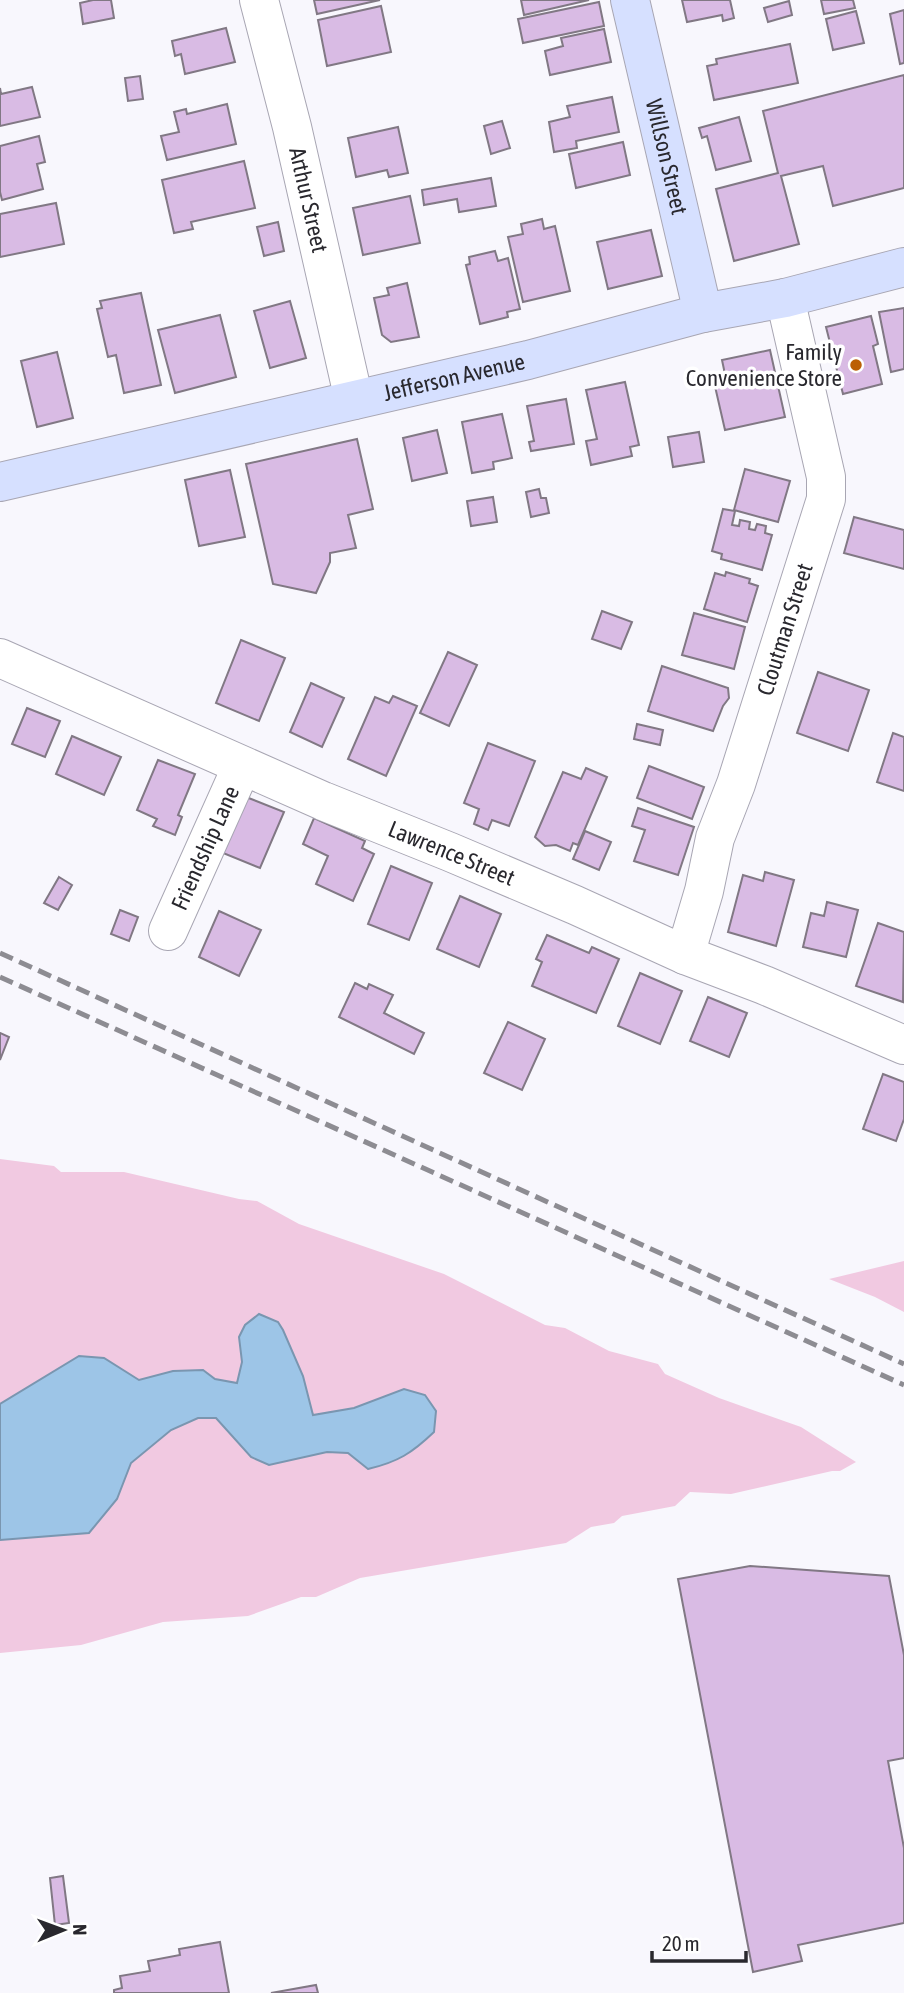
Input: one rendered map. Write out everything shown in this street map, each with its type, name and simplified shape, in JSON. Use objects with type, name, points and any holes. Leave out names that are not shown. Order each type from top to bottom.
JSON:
[{"type":"main road","name":"Willson Street","points":[[630,0],[703,313]]},
{"type":"main road","name":"Jefferson Avenue","points":[[1,476],[528,360],[703,313],[785,298],[904,267]]},
{"type":"street","name":"Arthur Street","points":[[260,0],[354,400]]},
{"type":"street","name":"Cloutman Street","points":[[685,955],[704,891],[715,838],[736,784],[826,499],[826,477],[785,298]]},
{"type":"street","name":"Lawrence Street","points":[[0,658],[242,766],[562,900],[685,955],[764,985],[904,1045]]},
{"type":"street","name":"Friendship Lane","points":[[168,931],[242,766]]},
{"type":"shaded area","points":[[0,1159],[54,1166],[61,1172],[124,1172],[257,1201],[299,1224],[444,1274],[545,1325],[565,1328],[609,1351],[658,1364],[665,1374],[719,1398],[801,1427],[856,1462],[840,1471],[731,1494],[690,1492],[675,1506],[622,1516],[614,1523],[591,1527],[566,1543],[360,1578],[316,1597],[301,1597],[248,1616],[163,1622],[81,1645],[0,1653],[0,1540],[89,1533],[117,1499],[131,1463],[171,1430],[198,1418],[215,1417],[251,1457],[269,1465],[327,1452],[348,1453],[404,1389],[354,1408],[313,1415],[303,1376],[239,1337],[242,1362],[237,1383],[173,1371],[139,1380],[104,1358],[79,1356],[0,1404]]},
{"type":"shaded area","points":[[904,1261],[904,1312],[829,1279]]},
{"type":"water","points":[[259,1314],[278,1322],[283,1330],[303,1376],[313,1415],[354,1408],[404,1389],[425,1395],[436,1411],[434,1432],[404,1456],[368,1469],[348,1453],[327,1452],[269,1465],[251,1457],[216,1418],[198,1418],[171,1430],[131,1463],[117,1499],[89,1533],[0,1540],[0,1404],[79,1356],[104,1358],[139,1380],[173,1371],[203,1370],[215,1379],[237,1383],[242,1362],[239,1337],[245,1325]]},
{"type":"building","points":[[111,0],[114,18],[83,24],[80,3]]},
{"type":"building","points":[[314,0],[380,0],[317,14]]},
{"type":"building","points":[[521,0],[589,0],[524,15]]},
{"type":"building","points":[[682,0],[730,0],[734,18],[723,21],[722,15],[687,22]]},
{"type":"building","points":[[821,0],[853,0],[855,8],[824,14]]},
{"type":"building","points":[[789,1],[792,15],[768,22],[764,8]]},
{"type":"building","points":[[599,2],[604,26],[523,43],[518,19]]},
{"type":"building","points":[[381,6],[391,52],[327,66],[318,20]]},
{"type":"building","points":[[904,10],[904,63],[900,64],[890,14]]},
{"type":"building","points":[[856,11],[864,43],[833,50],[826,19]]},
{"type":"building","points":[[226,28],[235,62],[185,74],[181,54],[175,56],[172,41]]},
{"type":"building","points":[[604,29],[611,62],[550,75],[545,51],[563,46],[561,38]]},
{"type":"building","points":[[790,44],[798,83],[714,100],[707,66],[717,64],[716,59]]},
{"type":"building","points":[[904,75],[904,188],[833,206],[823,166],[781,176],[799,244],[734,261],[716,189],[778,173],[763,111]]},
{"type":"building","points":[[140,76],[143,99],[128,101],[125,78]]},
{"type":"building","points":[[32,87],[40,117],[0,126],[0,88],[1,94]]},
{"type":"building","points":[[612,97],[619,132],[576,141],[577,148],[554,152],[549,122],[570,117],[567,106]]},
{"type":"building","points":[[227,104],[236,144],[167,160],[161,136],[179,132],[174,112],[186,109],[187,114]]},
{"type":"building","points":[[739,117],[751,161],[716,170],[707,136],[702,138],[699,128]]},
{"type":"building","points":[[502,121],[510,148],[491,154],[484,126]]},
{"type":"building","points":[[398,127],[408,173],[389,177],[387,170],[356,177],[348,138]]},
{"type":"building","points":[[39,136],[45,162],[37,164],[43,189],[2,200],[0,146]]},
{"type":"building","points":[[623,142],[630,175],[576,188],[569,154]]},
{"type":"building","points":[[244,161],[255,208],[191,222],[193,229],[174,233],[162,180]]},
{"type":"building","points":[[491,178],[496,206],[459,212],[457,199],[424,205],[422,190]]},
{"type":"building","points":[[410,196],[420,243],[363,255],[353,208]]},
{"type":"building","points":[[56,203],[64,244],[0,257],[0,214]]},
{"type":"building","points":[[542,219],[544,229],[555,226],[570,291],[523,302],[508,237],[523,234],[521,224]]},
{"type":"building","points":[[278,222],[284,251],[264,256],[257,227]]},
{"type":"building","points":[[651,230],[662,276],[608,289],[597,242]]},
{"type":"building","points":[[495,251],[498,261],[508,258],[520,309],[507,312],[508,317],[480,324],[466,265],[470,264],[469,257]]},
{"type":"building","points":[[407,283],[419,337],[391,342],[382,335],[374,298],[389,295],[387,288]]},
{"type":"building","points":[[141,293],[161,385],[124,393],[116,355],[108,357],[97,309],[102,308],[100,301]]},
{"type":"building","points":[[290,301],[306,358],[270,368],[254,311]]},
{"type":"building","points":[[904,308],[904,369],[891,372],[879,312]]},
{"type":"building","points":[[220,315],[236,377],[175,393],[158,330]]},
{"type":"building","name":"Family Convenience Store","points":[[871,316],[878,344],[873,346],[882,384],[843,394],[826,327]]},
{"type":"building","points":[[770,350],[785,417],[725,430],[714,382],[726,379],[722,360]]},
{"type":"building","points":[[57,352],[73,418],[37,427],[21,361]]},
{"type":"building","points":[[625,382],[639,445],[630,447],[632,456],[591,465],[586,441],[597,439],[586,390]]},
{"type":"building","points":[[566,399],[574,444],[531,451],[529,442],[534,441],[527,406]]},
{"type":"building","points":[[502,414],[512,458],[493,462],[494,469],[472,473],[462,422]]},
{"type":"building","points":[[437,430],[447,473],[412,481],[403,438]]},
{"type":"building","points":[[699,432],[704,462],[673,467],[668,437]]},
{"type":"building","points":[[357,439],[373,509],[348,515],[356,548],[330,553],[330,562],[316,593],[273,584],[246,464]]},
{"type":"building","points":[[745,469],[790,481],[778,522],[734,510]]},
{"type":"building","points":[[230,470],[245,537],[199,546],[185,480]]},
{"type":"building","points":[[539,489],[541,498],[546,498],[549,513],[531,517],[526,492]]},
{"type":"building","points":[[493,497],[497,522],[471,526],[467,501]]},
{"type":"building","points":[[723,509],[735,511],[732,525],[739,526],[740,520],[750,522],[749,529],[755,530],[757,524],[766,526],[765,533],[772,535],[762,570],[721,559],[722,554],[712,551]]},
{"type":"building","points":[[854,517],[904,530],[904,569],[844,553]]},
{"type":"building","points":[[726,572],[750,579],[749,583],[758,586],[747,622],[704,609],[715,573],[725,576]]},
{"type":"building","points":[[602,611],[632,622],[621,649],[592,639]]},
{"type":"building","points":[[694,613],[745,627],[734,669],[682,655]]},
{"type":"building","points":[[241,640],[285,658],[259,721],[216,703]]},
{"type":"building","points":[[448,652],[477,665],[449,726],[420,713]]},
{"type":"building","points":[[662,666],[728,688],[729,698],[713,731],[648,711]]},
{"type":"building","points":[[818,672],[869,690],[848,751],[797,733]]},
{"type":"building","points":[[311,683],[344,698],[322,747],[290,732]]},
{"type":"building","points":[[393,696],[417,706],[386,776],[348,759],[375,697],[389,703]]},
{"type":"building","points":[[27,708],[60,721],[45,757],[12,744]]},
{"type":"building","points":[[637,724],[663,730],[660,745],[634,739]]},
{"type":"building","points":[[893,733],[904,737],[904,791],[877,782]]},
{"type":"building","points":[[72,736],[121,757],[104,795],[56,774]]},
{"type":"building","points":[[488,743],[535,761],[509,826],[492,820],[488,830],[474,824],[479,809],[464,803]]},
{"type":"building","points":[[158,760],[195,774],[178,815],[182,817],[175,835],[153,826],[157,819],[137,810]]},
{"type":"building","points":[[649,766],[704,787],[692,819],[637,798]]},
{"type":"building","points":[[586,768],[607,777],[578,845],[573,843],[570,851],[556,845],[545,846],[535,837],[563,772],[581,779]]},
{"type":"building","points":[[246,797],[284,812],[260,868],[223,853]]},
{"type":"building","points":[[638,808],[694,827],[678,875],[634,861],[645,830],[632,826]]},
{"type":"building","points":[[314,818],[365,841],[362,848],[374,854],[353,901],[316,884],[328,856],[303,844]]},
{"type":"building","points":[[585,831],[611,842],[599,870],[573,859]]},
{"type":"building","points":[[391,866],[432,883],[409,940],[368,924]]},
{"type":"building","points":[[765,872],[794,880],[776,946],[728,932],[743,875],[763,881]]},
{"type":"building","points":[[59,877],[72,885],[58,910],[44,903]]},
{"type":"building","points":[[460,896],[501,914],[479,967],[437,949]]},
{"type":"building","points":[[827,902],[858,910],[846,957],[803,947],[811,913],[824,916]]},
{"type":"building","points":[[120,910],[138,917],[129,941],[111,934]]},
{"type":"building","points":[[219,911],[261,930],[239,976],[199,957]]},
{"type":"building","points":[[878,923],[904,932],[903,1002],[856,986]]},
{"type":"building","points":[[547,935],[589,953],[592,947],[619,959],[596,1013],[532,986],[542,962],[536,959]]},
{"type":"building","points":[[640,973],[682,991],[660,1044],[618,1026]]},
{"type":"building","points":[[355,983],[367,989],[369,984],[393,995],[384,1013],[424,1033],[414,1054],[339,1017]]},
{"type":"building","points":[[708,997],[747,1013],[729,1057],[690,1041]]},
{"type":"building","points":[[508,1022],[545,1039],[522,1090],[484,1073]]},
{"type":"building","points":[[0,1033],[9,1037],[0,1060]]},
{"type":"building","points":[[883,1074],[904,1082],[904,1119],[896,1141],[863,1129]]},
{"type":"building","points":[[750,1566],[889,1576],[904,1655],[904,1758],[888,1761],[904,1848],[904,1923],[798,1945],[802,1961],[753,1972],[678,1579]]},
{"type":"building","points":[[63,1876],[69,1923],[55,1925],[50,1878]]},
{"type":"building","points":[[220,1942],[229,1993],[114,1993],[114,1990],[122,1988],[120,1976],[150,1971],[148,1961],[180,1955],[179,1949]]},
{"type":"building","points":[[316,1985],[318,1993],[271,1993]]},
{"type":"railway","points":[[0,953],[904,1364]]},
{"type":"railway","points":[[0,977],[904,1385]]},
{"type":"place","name":"Family Convenience Store","points":[[856,365]]}]
